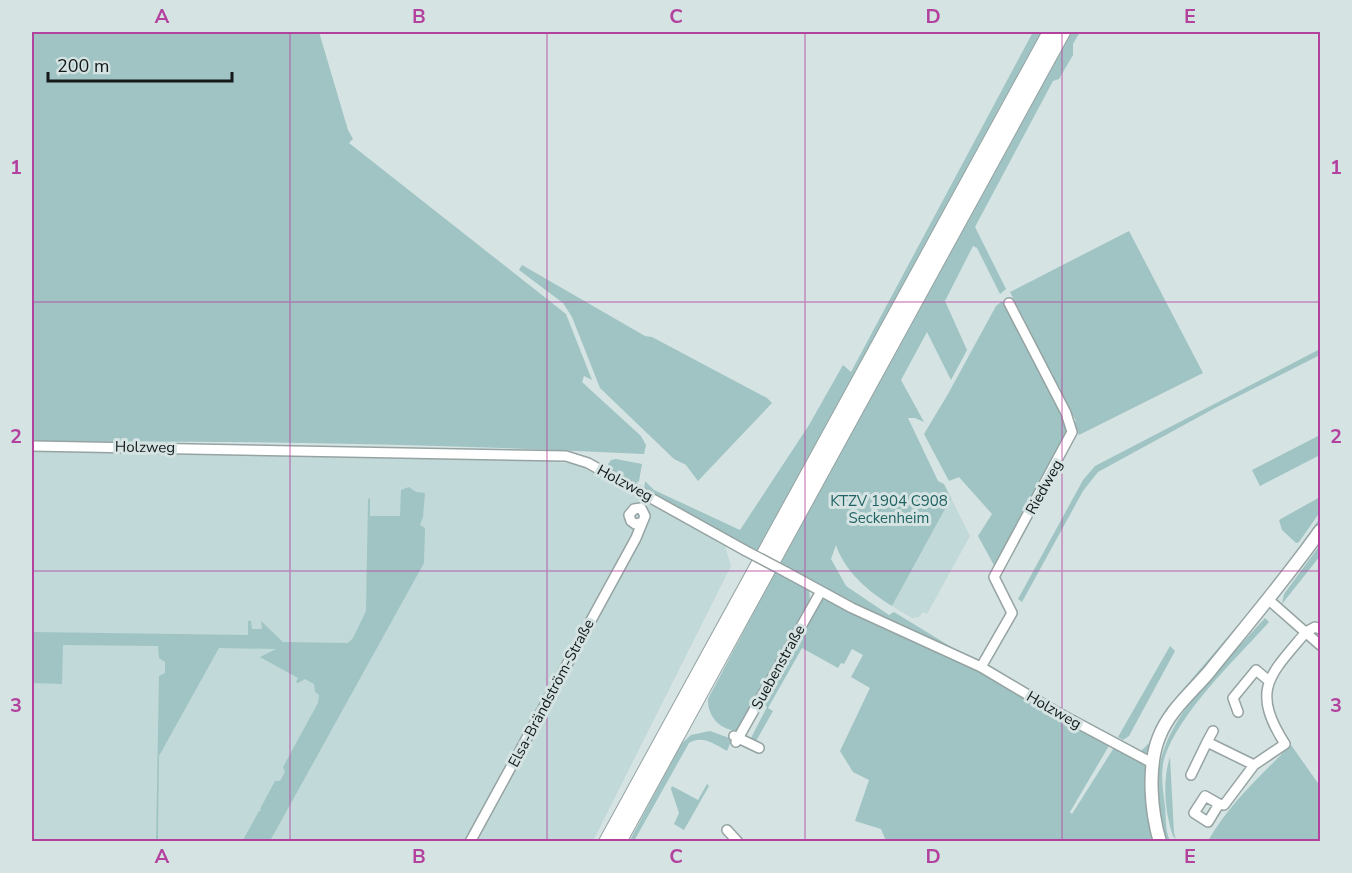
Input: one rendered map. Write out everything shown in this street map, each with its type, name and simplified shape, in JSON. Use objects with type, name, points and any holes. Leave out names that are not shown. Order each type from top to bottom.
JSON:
[{"type":"highway","points":[[606,842],[1050,32]]},
{"type":"highway","points":[[619,842],[1063,32]]},
{"type":"main road","points":[[1271,602],[1320,531]]},
{"type":"main road","points":[[1160,842],[1153,806],[1152,784],[1154,764],[1171,726],[1189,695],[1231,652],[1320,540]]},
{"type":"street","name":"Riedweg","points":[[981,667],[1012,614],[994,577],[1072,432],[1066,413],[1009,303]]},
{"type":"street","name":"Holzweg","points":[[32,446],[566,456],[588,464],[786,572],[820,593],[981,667],[1055,711],[1154,764]]},
{"type":"street","points":[[633,508],[645,516],[637,523],[630,518],[633,508],[647,496]]},
{"type":"street","name":"Elsa-Brändström-Straße","points":[[470,842],[638,535],[637,523]]},
{"type":"street","name":"Suebenstraße","points":[[759,748],[736,738],[820,593]]},
{"type":"street","points":[[1271,602],[1320,645]]},
{"type":"street","points":[[1219,804],[1224,805],[1254,765],[1285,744],[1269,716],[1267,694],[1269,681],[1306,632],[1315,627],[1320,629]]},
{"type":"street","points":[[1238,712],[1233,698],[1256,670],[1269,681]]},
{"type":"street","points":[[1191,775],[1213,731]]},
{"type":"street","points":[[1207,742],[1254,765]]},
{"type":"street","points":[[727,830],[738,842]]},
{"type":"shaded area","points":[[117,441],[441,458],[533,459],[577,464],[725,546],[731,566],[593,841],[32,841],[32,442]]},
{"type":"shaded area","points":[[951,498],[970,536],[927,614],[923,612],[919,617],[912,618],[892,606]]},
{"type":"green space","points":[[32,32],[319,32],[348,130],[353,139],[349,143],[566,314],[592,380],[584,376],[582,382],[641,436],[646,445],[644,454],[338,444],[32,442]]},
{"type":"green space","points":[[1033,32],[1043,32],[759,554],[644,489],[645,481],[654,490],[740,530],[809,425],[843,365],[851,372]]},
{"type":"green space","name":"KTZV 1904 C908 Seckenheim","points":[[1071,32],[1080,32],[1073,44],[1073,55],[1059,79],[1053,81],[975,227],[1006,289],[1000,294],[977,248],[973,246],[945,301],[967,350],[951,380],[927,332],[901,380],[924,422],[908,418],[938,481],[944,484],[951,498],[892,606],[858,580],[845,564],[836,545],[831,559],[846,586],[889,615],[894,612],[966,656],[778,567]]},
{"type":"green space","points":[[1129,231],[1203,373],[1079,435],[1073,423],[1076,421],[1010,292]]},
{"type":"green space","points":[[522,265],[645,336],[652,337],[767,398],[772,403],[698,481],[686,465],[674,459],[600,388],[572,317],[563,303],[519,270]]},
{"type":"green space","points":[[1001,302],[1007,303],[1030,349],[1029,353],[1042,370],[1052,389],[1064,421],[1066,436],[996,569],[978,536],[992,514],[959,477],[949,481],[924,434],[996,306]]},
{"type":"green space","points":[[1320,349],[1320,355],[1215,408],[1098,472],[1083,491],[1022,602],[1018,599],[1083,480],[1095,466]]},
{"type":"green space","points":[[1320,435],[1320,455],[1260,486],[1252,470]]},
{"type":"green space","points":[[611,460],[642,464],[639,481],[634,485],[611,473],[608,464]]},
{"type":"green space","points":[[409,487],[416,492],[425,493],[420,525],[425,528],[424,563],[270,841],[243,840],[261,811],[275,781],[280,781],[285,772],[283,767],[318,703],[319,695],[315,692],[314,684],[305,679],[296,682],[298,678],[260,657],[276,649],[219,648],[159,756],[158,841],[156,841],[159,676],[165,673],[165,662],[159,658],[158,646],[63,645],[62,684],[32,683],[32,632],[248,635],[248,621],[251,621],[252,629],[262,629],[261,621],[283,642],[348,643],[353,638],[366,611],[368,499],[370,498],[370,516],[400,516],[401,490]]},
{"type":"green space","points":[[1320,497],[1320,512],[1296,543],[1282,530],[1279,520]]},
{"type":"green space","points":[[1320,518],[1320,527],[1233,639],[1149,756],[1142,754],[1141,751],[1150,742],[1166,709],[1269,589]]},
{"type":"green space","points":[[1320,545],[1320,556],[1282,604],[1284,594]]},
{"type":"green space","points":[[775,572],[809,589],[810,602],[737,730],[731,730],[720,725],[712,716],[708,699]]},
{"type":"green space","points":[[822,598],[849,608],[981,669],[1110,744],[1070,812],[1072,814],[1115,746],[1148,764],[1156,841],[886,841],[881,829],[855,821],[869,780],[853,772],[840,751],[870,688],[851,677],[863,655],[852,649],[844,664],[841,663],[838,668],[802,648],[768,708],[773,711],[756,741],[751,738],[767,707],[763,704]]},
{"type":"green space","points":[[1265,618],[1269,622],[1192,708],[1169,746],[1162,774],[1166,828],[1170,841],[1166,841],[1159,813],[1157,788],[1166,744],[1189,704]]},
{"type":"green space","points":[[1170,646],[1175,651],[1129,736],[1123,740],[1118,737]]},
{"type":"green space","points":[[710,731],[732,739],[727,751],[704,740],[689,743],[634,841],[629,842],[681,744],[691,735]]},
{"type":"green space","points":[[1291,745],[1320,786],[1320,841],[1208,841],[1236,802]]},
{"type":"green space","points":[[1170,757],[1176,839],[1170,827],[1166,807],[1166,776]]},
{"type":"green space","points":[[707,784],[709,786],[684,830],[674,824],[679,813],[672,786],[698,800]]}]
